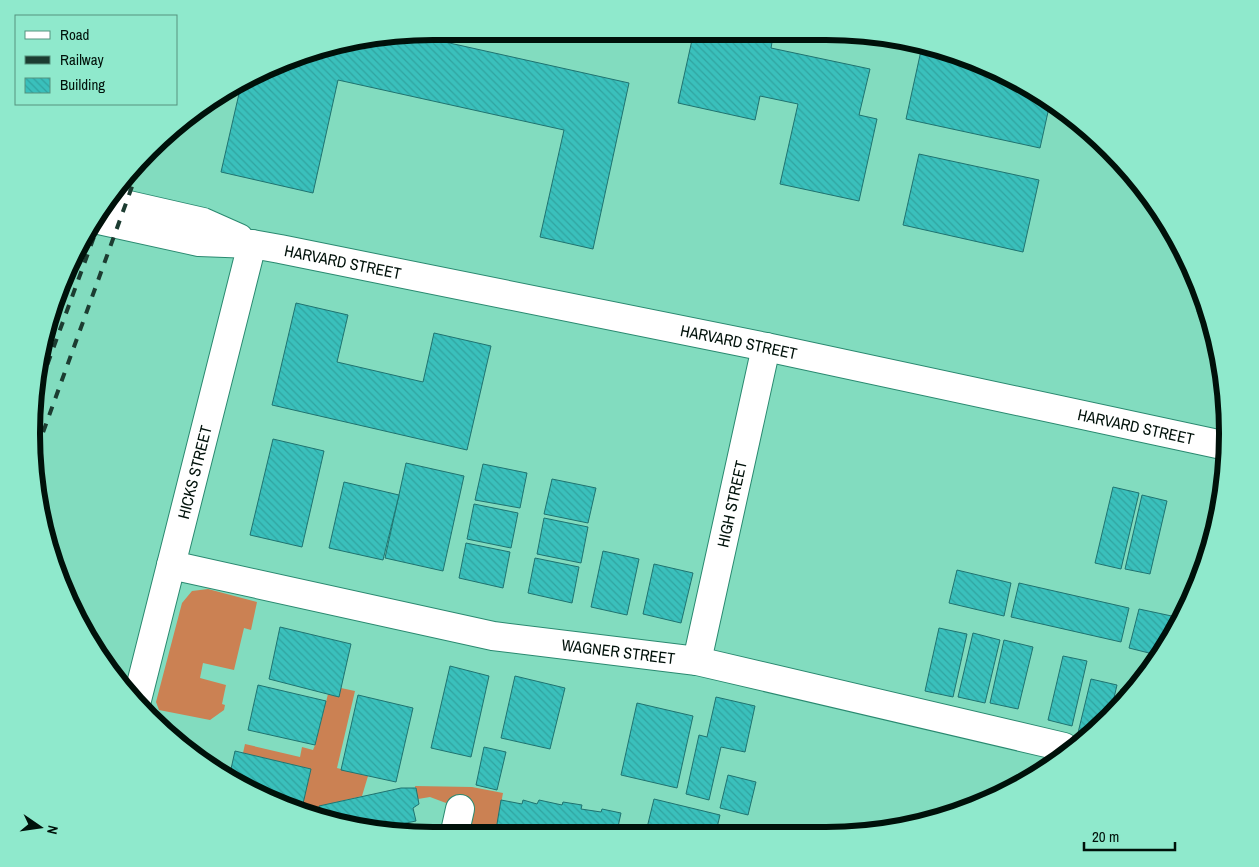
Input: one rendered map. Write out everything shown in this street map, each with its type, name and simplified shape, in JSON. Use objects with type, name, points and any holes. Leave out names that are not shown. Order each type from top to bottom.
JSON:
[{"type":"street","name":"HARVARD STREET","points":[[115,202],[203,222],[252,244]]},
{"type":"street","name":"HARVARD STREET","points":[[103,221],[199,242],[252,244],[766,347],[1219,444]]},
{"type":"street","name":"HICKS STREET","points":[[138,693],[252,244]]},
{"type":"street","name":"HIGH STREET","points":[[697,661],[766,347]]},
{"type":"street","name":"WAGNER STREET","points":[[171,565],[493,636],[697,661],[1064,747]]},
{"type":"street","points":[[456,827],[460,809]]},
{"type":"shaded area","points":[[208,589],[257,602],[251,630],[244,628],[234,670],[203,663],[200,678],[226,685],[222,704],[225,705],[224,710],[210,720],[159,710],[156,702],[182,603],[192,591]]},
{"type":"shaded area","points":[[341,688],[355,691],[337,768],[368,776],[362,796],[320,806],[321,810],[303,804],[311,769],[243,753],[245,744],[300,757],[302,747],[313,750],[328,694],[339,697]]},
{"type":"shaded area","points":[[415,786],[472,787],[503,793],[497,827],[462,827],[453,799],[446,803],[430,797],[418,799]]},
{"type":"shaded area","points":[[403,823],[420,825],[420,826],[395,825]]},
{"type":"building","points":[[436,40],[629,83],[593,249],[540,237],[564,130],[338,80],[313,193],[221,172],[239,92],[283,70],[332,53],[382,43]]},
{"type":"building","points":[[692,40],[772,40],[771,48],[870,69],[859,115],[877,119],[859,201],[780,184],[798,104],[760,96],[755,120],[678,103]]},
{"type":"building","points":[[921,52],[976,70],[1000,81],[1049,109],[1040,148],[906,119]]},
{"type":"building","points":[[919,154],[1039,180],[1023,252],[903,225]]},
{"type":"building","points":[[296,303],[348,315],[337,362],[423,382],[434,333],[491,346],[467,450],[272,405]]},
{"type":"building","points":[[1199,310],[1206,331],[1197,311]]},
{"type":"building","points":[[273,439],[324,451],[302,547],[250,535]]},
{"type":"building","points":[[406,463],[464,476],[443,571],[385,558]]},
{"type":"building","points":[[483,464],[527,473],[520,508],[475,500]]},
{"type":"building","points":[[552,479],[596,488],[588,523],[544,514]]},
{"type":"building","points":[[344,482],[399,495],[383,560],[329,548]]},
{"type":"building","points":[[1113,487],[1139,493],[1121,569],[1095,563]]},
{"type":"building","points":[[1142,495],[1167,501],[1150,574],[1125,569]]},
{"type":"building","points":[[474,504],[518,513],[511,548],[467,539]]},
{"type":"building","points":[[544,518],[588,527],[581,563],[537,554]]},
{"type":"building","points":[[466,543],[510,552],[503,588],[459,578]]},
{"type":"building","points":[[603,551],[639,559],[627,615],[591,607]]},
{"type":"building","points":[[535,558],[579,567],[572,603],[528,593]]},
{"type":"building","points":[[654,564],[693,573],[681,623],[643,614]]},
{"type":"building","points":[[957,570],[1011,583],[1004,616],[949,603]]},
{"type":"building","points":[[1019,583],[1129,608],[1121,642],[1011,617]]},
{"type":"building","points":[[1139,609],[1173,616],[1152,654],[1129,648]]},
{"type":"building","points":[[280,627],[351,644],[339,697],[269,679]]},
{"type":"building","points":[[939,628],[967,634],[953,697],[925,691]]},
{"type":"building","points":[[973,633],[1000,640],[985,703],[958,697]]},
{"type":"building","points":[[1004,640],[1033,647],[1018,709],[990,703]]},
{"type":"building","points":[[1063,656],[1087,661],[1072,726],[1048,720]]},
{"type":"building","points":[[450,666],[489,676],[471,757],[431,748]]},
{"type":"building","points":[[515,676],[565,688],[550,749],[501,738]]},
{"type":"building","points":[[1091,679],[1117,685],[1113,702],[1077,735]]},
{"type":"building","points":[[258,685],[326,701],[315,745],[248,730]]},
{"type":"building","points":[[358,695],[413,708],[396,782],[341,770]]},
{"type":"building","points":[[716,697],[755,706],[745,752],[721,747],[709,800],[686,794],[699,735],[707,737]]},
{"type":"building","points":[[637,703],[693,716],[677,788],[621,775]]},
{"type":"building","points":[[484,747],[506,752],[497,790],[476,785]]},
{"type":"building","points":[[235,751],[311,769],[303,804],[259,786],[231,770]]},
{"type":"building","points":[[728,775],[756,782],[748,815],[720,808]]},
{"type":"building","points":[[401,788],[416,788],[419,804],[413,808],[416,821],[396,825],[332,814],[320,810],[319,806]]},
{"type":"building","points":[[654,799],[720,815],[717,827],[647,827]]},
{"type":"building","points":[[501,800],[522,804],[523,800],[537,804],[539,800],[562,805],[563,802],[582,805],[581,809],[601,812],[602,809],[621,813],[618,827],[496,827]]},
{"type":"railway","points":[[40,440],[136,177]]},
{"type":"railway","points":[[46,369],[95,233]]}]
